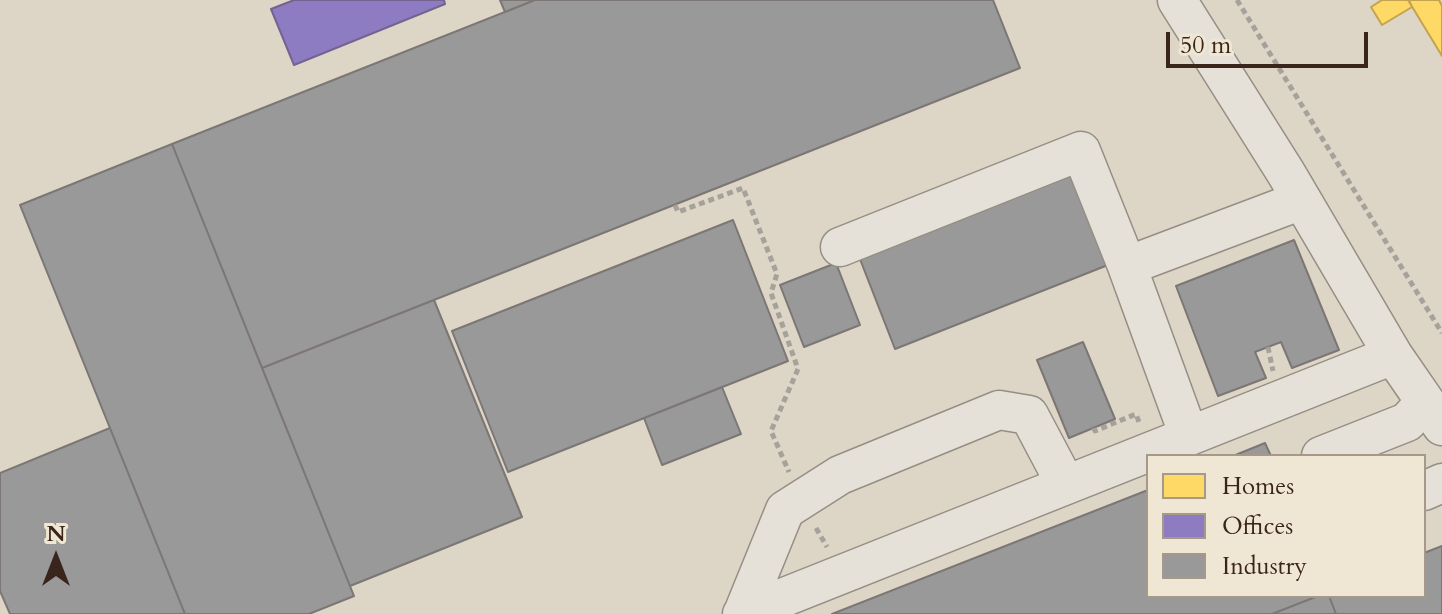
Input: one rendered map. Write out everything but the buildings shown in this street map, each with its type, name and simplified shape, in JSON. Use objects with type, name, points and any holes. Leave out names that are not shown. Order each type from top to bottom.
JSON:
[{"type":"lane","points":[[1177,0],[1302,200],[1393,355],[1434,414],[1326,454]]},
{"type":"lane","points":[[840,247],[1081,151],[1189,436]]},
{"type":"lane","points":[[1127,266],[1302,200]]},
{"type":"lane","points":[[743,614],[1393,355]]},
{"type":"lane","points":[[743,614],[785,510],[840,475],[999,410],[1029,415],[1066,485]]},
{"type":"path","points":[[1237,0],[1442,333]]},
{"type":"path","points":[[675,205],[678,212],[743,188],[777,274],[771,293],[798,369],[771,431],[801,500],[827,548]]}]
